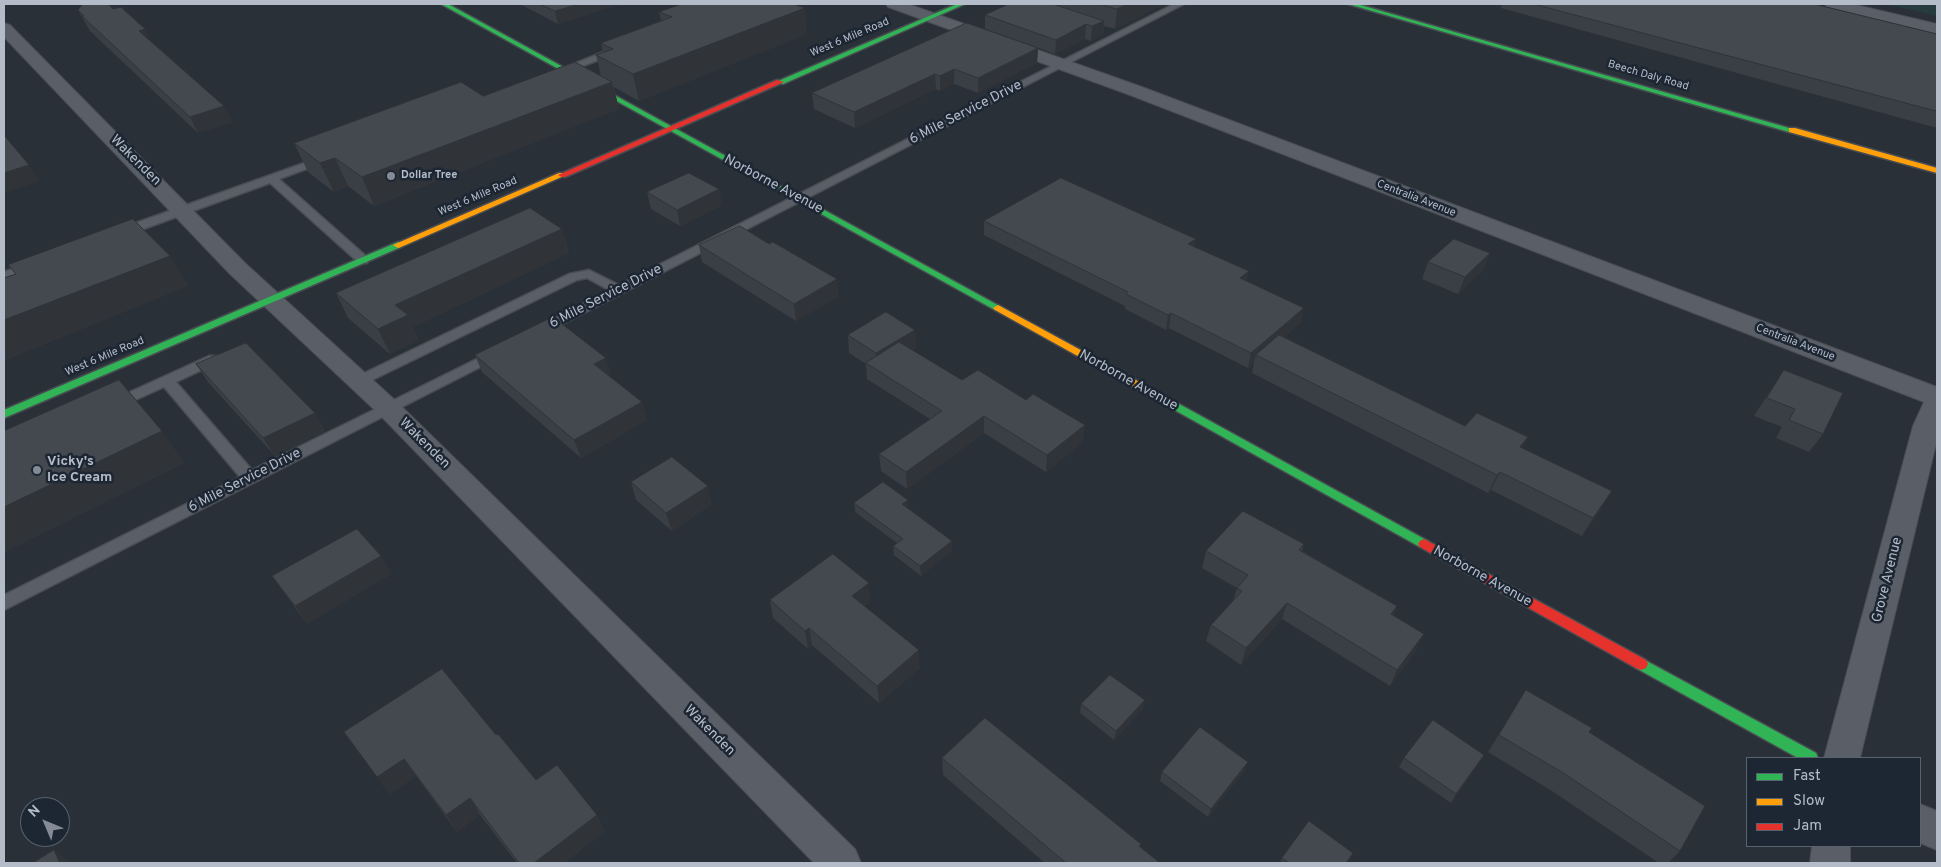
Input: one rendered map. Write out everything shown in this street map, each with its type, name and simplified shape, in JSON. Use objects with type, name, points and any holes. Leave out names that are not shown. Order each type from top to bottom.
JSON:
[{"type":"main road","name":"Norborne Avenue","points":[[444,4],[800,198],[1809,757]]},
{"type":"main road","name":"West 6 Mile Road","points":[[4,414],[962,4]]},
{"type":"main road","name":"Beech Daly Road","points":[[1352,4],[1937,172]]},
{"type":"street","name":"Centralia Avenue","points":[[894,4],[1062,64],[1937,397]]},
{"type":"street","points":[[1833,4],[1937,28]]},
{"type":"street","name":"Wakenden","points":[[4,28],[237,268],[388,408],[841,863]]},
{"type":"street","name":"Grove Avenue","points":[[1842,757],[1927,426],[1937,403]]},
{"type":"street","points":[[1921,823],[1937,832]]},
{"type":"street","points":[[1830,863],[1831,847]]},
{"type":"lane","name":"6 Mile Service Drive","points":[[531,335],[1062,64],[1114,34],[1180,4]]},
{"type":"lane","points":[[549,75],[621,48]]},
{"type":"lane","points":[[111,236],[334,155]]},
{"type":"lane","points":[[271,178],[363,260]]},
{"type":"lane","points":[[4,276],[48,259]]},
{"type":"lane","points":[[359,381],[573,277],[589,274],[619,290]]},
{"type":"lane","name":"6 Mile Service Drive","points":[[4,603],[505,349]]},
{"type":"lane","points":[[83,380],[99,403],[166,380],[225,354]]},
{"type":"lane","points":[[166,380],[250,478]]},
{"type":"green space","points":[[1885,4],[1937,4],[1937,16]]},
{"type":"building","points":[[83,4],[108,4],[113,9],[121,7],[145,29],[139,31],[224,106],[190,117],[82,16],[84,16],[78,10]]},
{"type":"building","points":[[540,4],[579,4],[555,11]]},
{"type":"building","points":[[682,4],[793,4],[805,8],[633,74],[596,55],[613,49],[601,43],[672,17],[659,12]]},
{"type":"building","points":[[1009,4],[1053,4],[1104,21],[1092,26],[1086,24],[1056,40],[985,15]]},
{"type":"building","points":[[1100,4],[1127,4],[1117,9]]},
{"type":"building","points":[[1534,4],[1814,4],[1937,34],[1937,111]]},
{"type":"building","points":[[967,23],[1038,48],[978,78],[954,69],[940,76],[935,74],[854,112],[812,93]]},
{"type":"building","points":[[575,62],[612,82],[362,177],[335,158],[320,163],[294,143],[461,82],[483,96]]},
{"type":"building","points":[[4,135],[29,165],[4,173]]},
{"type":"building","points":[[689,173],[719,189],[677,210],[647,192]]},
{"type":"building","points":[[1061,178],[1196,239],[1188,244],[1249,271],[1240,278],[1304,308],[1251,353],[1171,313],[1168,315],[1126,294],[1128,292],[984,221]]},
{"type":"building","points":[[530,208],[562,229],[395,305],[408,315],[378,329],[336,293]]},
{"type":"building","points":[[133,219],[170,256],[4,320],[4,278],[16,274],[8,265]]},
{"type":"building","points":[[740,226],[769,244],[773,242],[837,279],[794,304],[699,245]]},
{"type":"building","points":[[1454,239],[1490,253],[1465,277],[1428,262]]},
{"type":"building","points":[[886,312],[915,330],[876,353],[848,335]]},
{"type":"building","points":[[553,317],[606,358],[594,364],[642,402],[574,440],[475,355]]},
{"type":"building","points":[[1279,335],[1465,426],[1477,413],[1528,437],[1520,447],[1612,491],[1593,518],[1500,472],[1497,475],[1256,355]]},
{"type":"building","points":[[899,342],[962,380],[978,370],[1026,400],[1033,394],[1085,425],[1047,455],[984,416],[906,472],[879,454],[942,411],[866,363]]},
{"type":"building","points":[[246,343],[315,413],[263,438],[196,364]]},
{"type":"building","points":[[1784,370],[1843,393],[1823,434],[1789,420],[1795,409],[1767,398]]},
{"type":"building","points":[[119,380],[162,431],[4,507],[4,431]]},
{"type":"building","points":[[672,457],[708,486],[666,513],[631,482]]},
{"type":"building","points":[[883,482],[908,500],[902,504],[952,541],[920,566],[893,546],[903,539],[854,503]]},
{"type":"building","points":[[1243,511],[1304,544],[1299,550],[1397,606],[1391,614],[1424,634],[1397,670],[1287,603],[1246,648],[1211,625],[1242,591],[1237,588],[1248,575],[1206,551]]},
{"type":"building","points":[[357,529],[381,556],[295,606],[272,576]]},
{"type":"building","points":[[833,554],[869,583],[852,596],[919,650],[877,686],[809,628],[805,631],[770,600]]},
{"type":"building","points":[[442,669],[536,780],[557,765],[597,815],[534,863],[519,863],[470,798],[446,815],[404,759],[377,777],[344,732]]},
{"type":"building","points":[[1110,675],[1145,700],[1116,731],[1081,704]]},
{"type":"building","points":[[1526,690],[1592,728],[1589,732],[1705,806],[1680,851],[1565,774],[1499,735]]},
{"type":"building","points":[[985,718],[1141,844],[1139,846],[1160,863],[1066,863],[942,758]]},
{"type":"building","points":[[1433,720],[1484,755],[1456,794],[1404,758]]},
{"type":"building","points":[[1200,727],[1248,762],[1211,809],[1162,772]]},
{"type":"building","points":[[1309,821],[1353,853],[1346,863],[1289,863],[1282,858]]},
{"type":"building","points":[[54,850],[60,863],[33,863]]},
{"type":"traffic: fast","points":[[444,4],[998,308]]},
{"type":"traffic: fast","points":[[780,82],[962,4]]},
{"type":"traffic: fast","points":[[1351,4],[1792,130]]},
{"type":"traffic: fast","points":[[4,414],[398,245]]},
{"type":"traffic: fast","points":[[1150,392],[1424,544]]},
{"type":"traffic: fast","points":[[1641,664],[1809,757]]},
{"type":"traffic: slow","points":[[1792,130],[1937,171]]},
{"type":"traffic: slow","points":[[398,245],[562,175]]},
{"type":"traffic: slow","points":[[998,308],[1150,392]]},
{"type":"traffic: jam","points":[[562,175],[780,82]]},
{"type":"traffic: jam","points":[[1424,544],[1641,664]]},
{"type":"place","name":"Dollar Tree","points":[[391,176]]},
{"type":"place","name":"Vicky's Ice Cream","points":[[37,470]]}]
